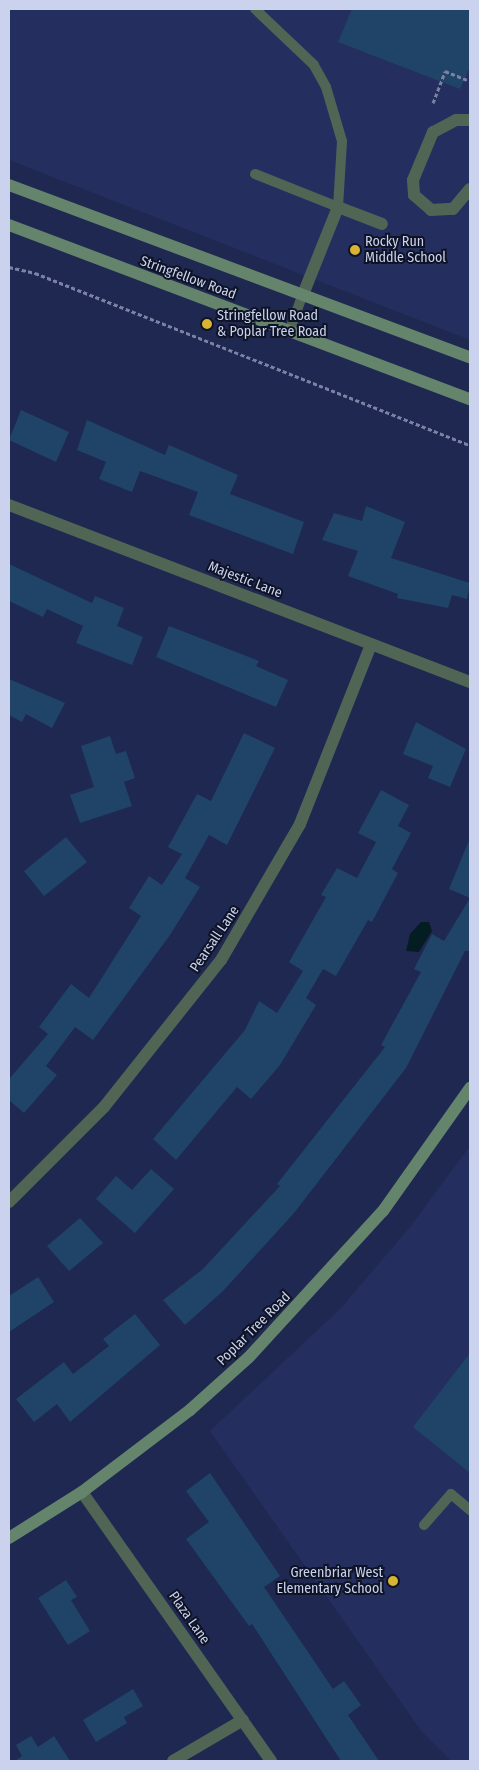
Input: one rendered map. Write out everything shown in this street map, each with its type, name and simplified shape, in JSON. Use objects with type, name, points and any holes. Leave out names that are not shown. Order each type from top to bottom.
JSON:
[{"type":"main road","name":"Stringfellow Road","points":[[9,185],[302,297],[470,357]]},
{"type":"main road","name":"Stringfellow Road","points":[[9,225],[470,399]]},
{"type":"main road","name":"Poplar Tree Road","points":[[9,1538],[82,1492],[190,1410],[289,1316],[383,1210],[470,1088]]},
{"type":"street","points":[[470,120],[456,120],[433,132],[413,180],[420,202],[437,211],[453,209],[470,189]]},
{"type":"street","points":[[302,297],[338,208],[382,224]]},
{"type":"street","name":"Majestic Lane","points":[[9,505],[470,682]]},
{"type":"street","name":"Pearsall Lane","points":[[9,1202],[104,1107],[226,953],[300,824],[371,645]]},
{"type":"street","name":"Plaza Lane","points":[[82,1492],[271,1761]]},
{"type":"street","points":[[173,1761],[242,1720]]},
{"type":"lane","points":[[255,9],[314,65],[326,87],[342,141],[338,208],[255,174]]},
{"type":"lane","points":[[289,332],[302,297]]},
{"type":"lane","points":[[424,1525],[451,1494],[470,1510]]},
{"type":"path","points":[[433,103],[445,71],[470,81]]},
{"type":"path","points":[[9,267],[35,273],[470,445]]},
{"type":"shaded area","name":"Rocky Run Middle School","points":[[9,9],[470,9],[470,340],[9,160]]},
{"type":"shaded area","points":[[421,922],[429,922],[432,931],[419,952],[406,951],[410,934]]},
{"type":"shaded area","name":"Greenbriar West Elementary School","points":[[470,1146],[470,1761],[451,1761],[422,1732],[210,1431],[341,1308],[410,1227]]},
{"type":"building","points":[[352,9],[470,9],[470,67],[460,89],[338,42]]},
{"type":"building","points":[[21,410],[69,432],[56,462],[9,440]]},
{"type":"building","points":[[87,420],[165,455],[169,445],[238,475],[230,494],[304,522],[293,554],[189,515],[198,492],[140,471],[132,492],[99,479],[106,462],[77,450]]},
{"type":"building","points":[[366,506],[405,522],[391,558],[470,583],[467,599],[452,595],[448,608],[397,598],[398,594],[348,576],[358,551],[322,540],[334,513],[362,521]]},
{"type":"building","points":[[9,564],[92,603],[95,596],[124,608],[117,626],[143,637],[132,665],[76,643],[83,626],[47,609],[43,617],[9,601]]},
{"type":"building","points":[[169,626],[259,661],[256,666],[288,680],[276,707],[156,657]]},
{"type":"building","points":[[9,679],[65,703],[52,728],[26,714],[22,722],[9,715]]},
{"type":"building","points":[[416,722],[466,749],[450,787],[428,778],[433,766],[403,754]]},
{"type":"building","points":[[244,733],[275,748],[227,845],[209,835],[185,878],[200,887],[170,935],[93,1040],[75,1027],[46,1066],[57,1075],[24,1113],[9,1100],[9,1079],[48,1034],[39,1027],[71,984],[89,998],[141,916],[129,908],[149,876],[162,885],[182,854],[168,847],[197,794],[211,801]]},
{"type":"building","points":[[110,736],[116,754],[126,751],[135,778],[124,782],[132,806],[80,823],[70,795],[94,787],[81,746]]},
{"type":"building","points":[[381,790],[409,805],[398,826],[411,833],[392,869],[398,873],[372,922],[368,920],[336,976],[323,969],[306,998],[316,1005],[280,1065],[251,1099],[237,1087],[176,1160],[153,1139],[245,1030],[259,1001],[277,1013],[303,971],[289,962],[326,897],[321,895],[337,868],[357,878],[376,842],[358,833]]},
{"type":"building","points":[[66,837],[87,862],[44,896],[24,871]]},
{"type":"building","points":[[470,838],[470,898],[449,889]]},
{"type":"building","points":[[470,898],[470,951],[465,951],[406,1068],[294,1213],[223,1291],[185,1325],[163,1300],[203,1269],[280,1186],[277,1184],[385,1047],[381,1045],[421,972],[414,969],[432,934],[444,941]]},
{"type":"building","points":[[151,1169],[174,1189],[135,1233],[96,1199],[116,1176],[132,1190]]},
{"type":"building","points":[[80,1218],[103,1243],[69,1271],[47,1246]]},
{"type":"building","points":[[38,1277],[54,1302],[9,1332],[9,1296]]},
{"type":"building","points":[[135,1314],[160,1345],[70,1422],[57,1404],[34,1422],[16,1399],[64,1362],[73,1374],[109,1346],[103,1339]]},
{"type":"building","points":[[470,1353],[470,1473],[413,1427]]},
{"type":"building","points":[[210,1473],[280,1576],[264,1587],[333,1689],[344,1681],[361,1705],[348,1715],[379,1761],[341,1761],[252,1624],[249,1626],[186,1539],[209,1522],[186,1491]]},
{"type":"building","points":[[66,1580],[77,1597],[71,1600],[90,1631],[68,1645],[38,1598]]},
{"type":"building","points":[[133,1689],[143,1706],[124,1717],[127,1723],[96,1742],[83,1720]]},
{"type":"building","points":[[31,1736],[38,1747],[54,1736],[70,1761],[15,1761],[22,1756],[16,1745]]},
{"type":"place","name":"Rocky Run Middle School","points":[[355,250]]},
{"type":"place","name":"Stringfellow Road & Poplar Tree Road","points":[[207,324]]},
{"type":"place","name":"Greenbriar West Elementary School","points":[[393,1581]]}]
